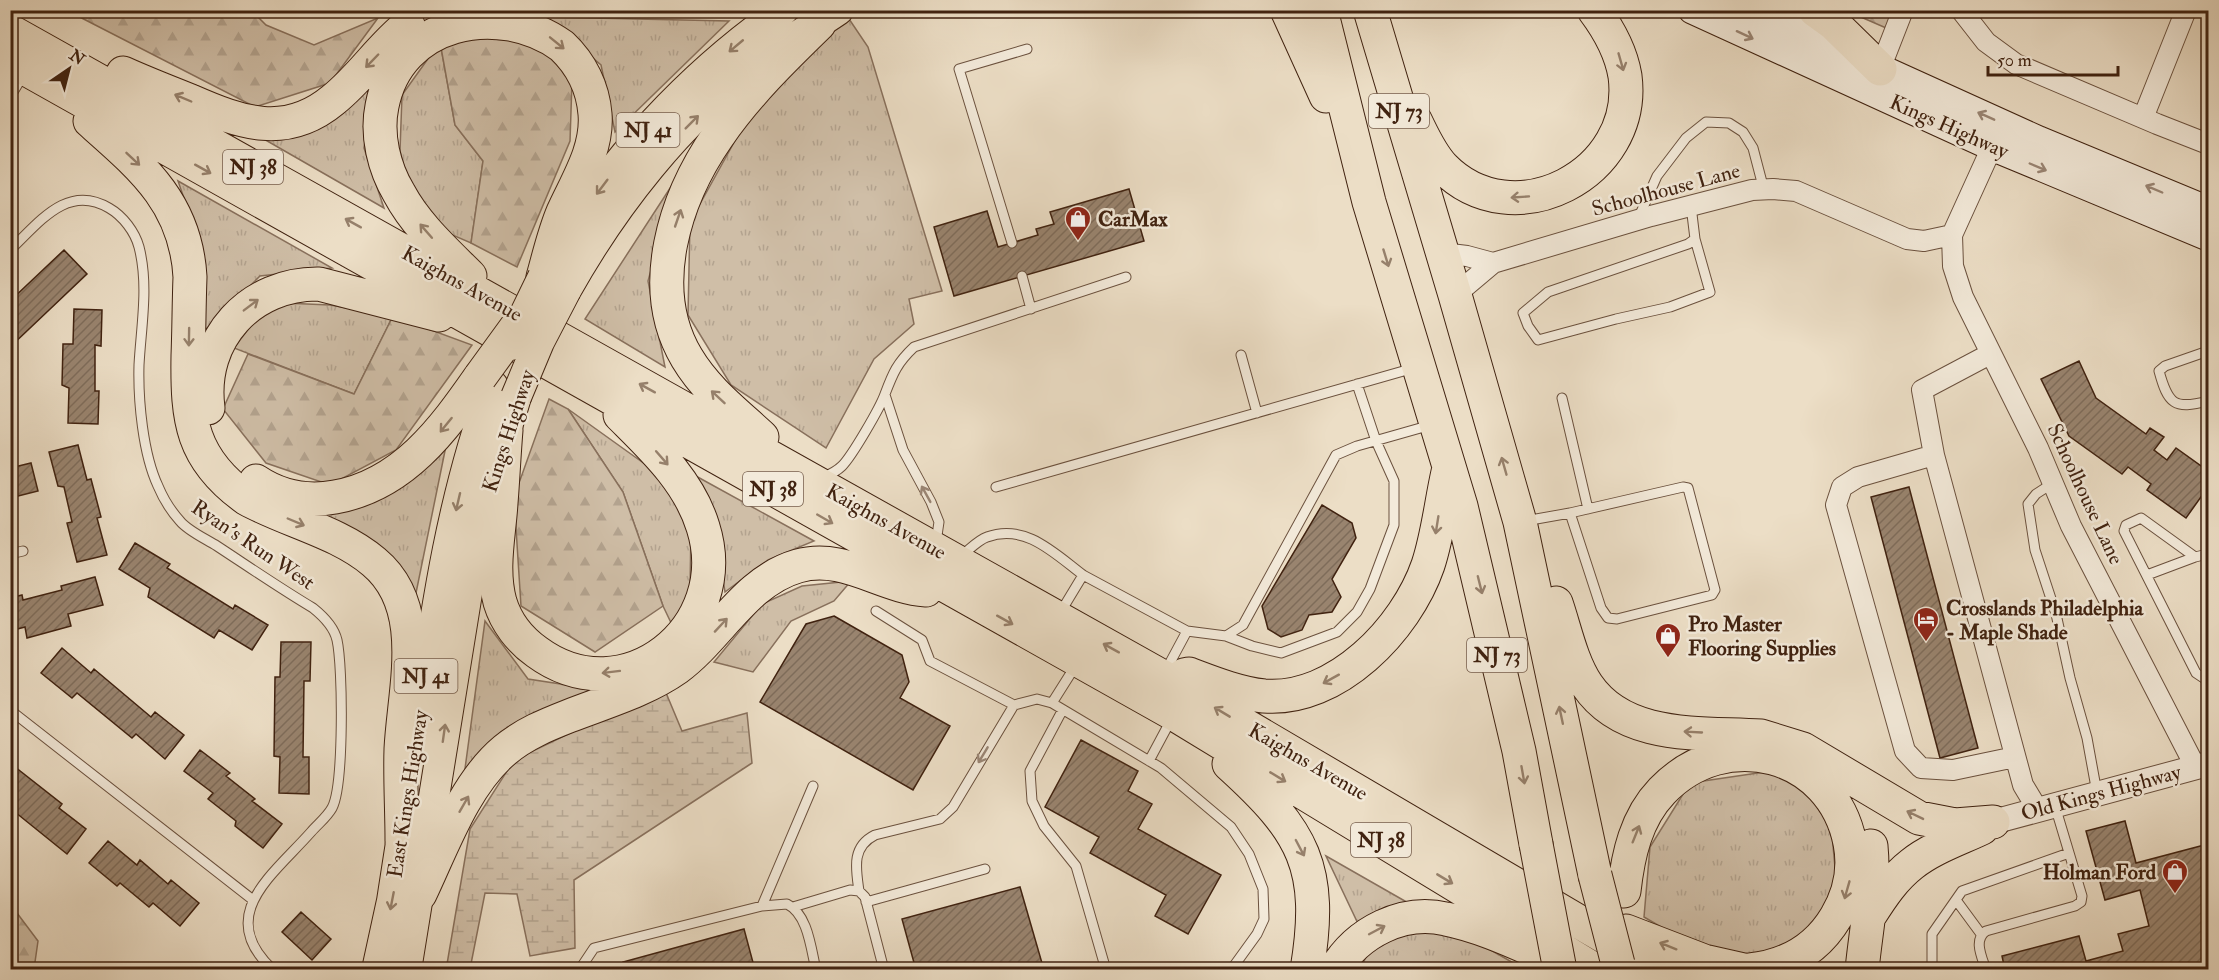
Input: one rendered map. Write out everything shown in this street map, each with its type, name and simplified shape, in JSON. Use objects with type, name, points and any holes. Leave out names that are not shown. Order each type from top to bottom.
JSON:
[{"type":"highway","points":[[10,29],[225,116],[252,123],[272,124],[305,118],[325,107],[402,30],[433,10]]},
{"type":"highway","points":[[1287,10],[1370,202]]},
{"type":"highway","name":"NJ 73","points":[[1321,10],[1370,202],[1450,468],[1507,699],[1536,844],[1564,926],[1596,968]]},
{"type":"highway","name":"NJ 73","points":[[1370,10],[1520,522],[1595,875],[1596,968]]},
{"type":"highway","points":[[1379,45],[1422,133],[1444,168],[1467,186],[1494,196],[1510,198],[1542,195],[1569,184],[1592,168],[1610,145],[1622,120],[1626,90],[1621,58],[1606,27],[1594,10]]},
{"type":"highway","points":[[1815,10],[1833,23],[1880,69]]},
{"type":"highway","points":[[502,318],[334,287],[303,284],[287,286],[257,300],[233,321],[213,357],[209,371],[207,405],[221,447],[252,479],[280,494],[312,500],[346,495],[372,486],[412,460],[441,430],[496,387],[502,318],[409,210],[398,192],[383,155],[381,106],[393,74],[412,47],[423,38],[449,24],[464,19],[494,17],[526,24],[541,31],[569,53],[587,81],[596,129],[585,166],[562,214],[554,284]]},
{"type":"highway","points":[[811,480],[717,396],[695,371],[677,340],[667,301],[666,279],[668,255],[674,232],[692,183],[723,129],[750,95],[829,17]]},
{"type":"highway","name":"Kaighns Avenue","points":[[10,29],[502,318],[591,386],[948,567],[1057,618],[1163,676],[1564,926],[1661,969]]},
{"type":"highway","points":[[26,70],[150,176],[172,208],[181,227],[189,269],[188,407],[197,442],[206,459],[231,487],[247,499],[360,551],[375,562],[396,589],[403,605],[408,638],[401,750],[402,841]]},
{"type":"highway","name":"Kaighns Avenue","points":[[26,70],[811,480],[948,567],[1079,660],[1174,714],[1596,968]]},
{"type":"highway","points":[[506,430],[496,567],[500,603],[512,626],[529,647],[566,668],[580,672],[608,673],[649,662],[685,634],[700,608],[708,577],[709,561],[704,528],[676,474],[591,386]]},
{"type":"highway","points":[[1163,676],[1190,674],[1231,689],[1264,696],[1280,696],[1316,687],[1350,668],[1377,646],[1398,622],[1422,582],[1433,548],[1440,506],[1450,468]]},
{"type":"highway","points":[[1520,522],[1543,561],[1587,685],[1606,705],[1629,720],[1657,729],[1776,739],[1803,749],[1919,818],[1955,825],[1993,822]]},
{"type":"highway","points":[[420,894],[468,797],[503,751],[534,731],[663,677],[689,658],[747,597],[771,578],[798,567],[833,564],[862,570],[913,589],[948,567]]},
{"type":"highway","points":[[1174,714],[1264,798],[1278,813],[1299,845],[1306,860],[1313,894],[1314,926],[1307,969]]},
{"type":"highway","points":[[1335,969],[1348,952],[1369,934],[1396,921],[1428,917],[1444,918],[1461,923],[1539,952],[1596,968],[1624,932],[1624,891],[1631,846],[1644,816],[1662,790],[1684,772],[1711,758],[1740,753],[1771,757],[1787,762],[1800,769],[1822,787],[1831,798],[1845,825],[1851,852],[1850,882],[1840,910],[1825,933],[1807,950],[1785,962],[1750,969]]},
{"type":"highway","points":[[1829,764],[1853,798],[1867,828],[1873,863],[1870,915],[1862,969]]},
{"type":"highway","points":[[1870,915],[1890,886],[1911,865],[1924,856],[1993,822]]},
{"type":"highway","points":[[1551,969],[1564,926],[1637,934],[1704,961],[1743,969]]},
{"type":"main road","name":"NJ 41","points":[[502,318],[554,284],[560,247],[597,193],[650,127],[720,60],[783,10]]},
{"type":"main road","name":"Kings Highway","points":[[1692,10],[1992,147],[2208,233]]},
{"type":"main road","name":"Kings Highway","points":[[1752,10],[2059,148],[2208,233]]},
{"type":"main road","name":"Kings Highway","points":[[406,969],[420,894],[453,670],[472,562],[506,430],[496,387],[539,342],[554,284],[667,147],[758,62],[829,17]]},
{"type":"main road","name":"East Kings Highway","points":[[377,969],[402,841],[449,541],[468,463],[496,387]]},
{"type":"street","points":[[1880,69],[1903,10]]},
{"type":"street","points":[[1961,10],[1986,42],[2016,64],[2143,118],[2207,137]]},
{"type":"street","points":[[2143,118],[2187,10]]},
{"type":"street","name":"Schoolhouse Lane","points":[[1992,147],[1952,235],[1953,267],[1963,297],[2038,448],[2071,526],[2202,766]]},
{"type":"street","name":"Schoolhouse Lane","points":[[1455,295],[1493,263],[1752,190],[1796,191],[1907,239],[1924,241],[1952,235]]},
{"type":"street","points":[[1442,253],[1467,256],[1493,263]]},
{"type":"street","points":[[1990,354],[1922,390],[1934,455],[2023,785],[2047,808]]},
{"type":"street","points":[[1934,455],[1858,477],[1842,487],[1836,505],[1905,751],[1922,768],[1953,770],[2015,757]]},
{"type":"street","name":"Old Kings Highway","points":[[1993,822],[2202,766]]},
{"type":"lane","points":[[1012,243],[959,69],[1027,49]]},
{"type":"lane","points":[[10,98],[26,70]]},
{"type":"lane","points":[[1637,221],[1657,176],[1686,138],[1706,122],[1729,123],[1743,132],[1753,148],[1764,190]]},
{"type":"lane","name":"Ryan's Run West","points":[[10,250],[50,212],[66,203],[84,199],[101,204],[117,213],[124,221],[139,246],[144,312],[139,366],[142,414],[144,440],[157,486],[181,523],[314,608],[327,622],[336,638],[342,678],[337,794],[328,814],[263,885],[249,910],[248,934],[256,951],[273,969]]},
{"type":"lane","points":[[1691,206],[1695,239],[1710,292],[1670,308],[1616,319],[1538,340],[1528,326],[1523,313],[1548,291],[1688,244],[1695,239]]},
{"type":"lane","points":[[1022,276],[1031,309]]},
{"type":"lane","points":[[811,480],[842,466],[852,453],[885,395],[890,377],[904,356],[914,347],[1126,277]]},
{"type":"lane","points":[[2208,351],[2165,366],[2159,371],[2164,391],[2176,404],[2188,407],[2208,401]]},
{"type":"lane","points":[[1241,355],[1257,413]]},
{"type":"lane","points":[[996,487],[1419,367]]},
{"type":"lane","points":[[885,395],[903,450],[939,522],[948,567],[986,537],[1012,532],[1043,545],[1083,575],[1187,631],[1226,636],[1252,646],[1281,652],[1337,632],[1357,612],[1370,589],[1394,525],[1394,481],[1376,441],[1357,384]]},
{"type":"lane","points":[[1562,398],[1588,509]]},
{"type":"lane","points":[[1226,636],[1243,625],[1336,455],[1357,446],[1436,424]]},
{"type":"lane","points":[[2053,483],[2036,494],[2028,504],[2035,550],[2056,614],[2070,678],[2087,738],[2097,794]]},
{"type":"lane","points":[[1520,522],[1683,487],[1688,488],[1715,590],[1712,595],[1617,619],[1608,618],[1601,608],[1570,513]]},
{"type":"lane","points":[[2195,557],[2141,518],[2127,525],[2124,531],[2196,673],[2205,679],[2208,678]]},
{"type":"lane","points":[[10,554],[23,551]]},
{"type":"lane","points":[[2147,575],[2208,554]]},
{"type":"lane","points":[[1057,618],[1083,575]]},
{"type":"lane","points":[[876,611],[922,640],[930,661],[1014,705],[1036,699],[1052,703],[1161,768],[1231,827],[1249,854],[1263,889],[1264,918],[1257,934],[1231,969]]},
{"type":"lane","points":[[1163,676],[1187,631]]},
{"type":"lane","points":[[1052,703],[1079,660]]},
{"type":"lane","points":[[858,891],[855,858],[860,848],[875,835],[940,819],[948,813],[1014,705]]},
{"type":"lane","points":[[10,710],[253,900]]},
{"type":"lane","points":[[1062,711],[1030,771],[1032,801],[1044,826],[1076,866],[1106,969]]},
{"type":"lane","points":[[1149,761],[1174,714]]},
{"type":"lane","points":[[762,906],[813,786]]},
{"type":"lane","points":[[1986,969],[1978,942],[1981,934],[2075,906],[2081,902],[2082,896],[2069,853],[2047,808]]},
{"type":"lane","points":[[1932,969],[1932,934],[1962,891],[2069,853]]},
{"type":"lane","points":[[866,902],[985,869]]},
{"type":"lane","points":[[793,907],[850,890],[858,891],[865,897],[884,969]]},
{"type":"lane","points":[[1956,900],[1981,934]]},
{"type":"lane","points":[[583,969],[582,966],[594,948],[762,906],[787,904],[793,907],[803,923],[816,969]]},
{"type":"green space","points":[[1902,10],[1893,31],[1847,11]]},
{"type":"green space","points":[[68,11],[252,11],[266,25],[314,45],[378,18],[330,83],[255,107]]},
{"type":"green space","points":[[845,13],[868,47],[942,291],[909,299],[914,324],[874,359],[826,448],[731,385],[688,315],[690,222],[762,92]]},
{"type":"green space","points":[[544,17],[729,21],[615,132],[601,65]]},
{"type":"green space","points":[[485,28],[531,37],[572,81],[570,141],[517,267],[471,243],[483,161],[455,125],[440,42]]},
{"type":"green space","points":[[440,42],[455,125],[483,161],[471,243],[443,231],[410,190],[400,151],[402,95]]},
{"type":"green space","points":[[373,84],[364,148],[384,208],[262,138]]},
{"type":"green space","points":[[676,179],[648,281],[665,367],[585,319]]},
{"type":"green space","points":[[178,181],[332,268],[260,276],[202,333],[201,247]]},
{"type":"green space","points":[[284,303],[330,305],[393,316],[354,394],[234,348],[258,316]]},
{"type":"green space","points":[[393,316],[472,345],[396,450],[330,485],[266,463],[223,409],[248,354],[354,394]]},
{"type":"green space","points":[[549,399],[568,409],[623,492],[663,606],[595,652],[521,606],[514,497]]},
{"type":"green space","points":[[568,409],[656,472],[691,526],[690,591],[674,629],[663,606],[623,492]]},
{"type":"green space","points":[[447,441],[416,593],[366,545],[322,513]]},
{"type":"green space","points":[[694,475],[814,541],[768,560],[725,592],[712,507]]},
{"type":"green space","points":[[851,581],[834,601],[791,621],[753,672],[714,662],[762,604],[802,586]]},
{"type":"green space","points":[[485,621],[528,679],[613,692],[464,776]]},
{"type":"green space","points":[[664,688],[682,731],[747,713],[752,763],[574,880],[575,948],[530,956],[517,894],[485,893],[470,969],[446,970],[470,829],[514,760]]},
{"type":"green space","points":[[1778,770],[1830,813],[1838,900],[1791,951],[1716,956],[1702,951],[1644,917],[1650,847],[1690,783]]},
{"type":"green space","points":[[1326,856],[1524,969],[1360,969],[1370,949]]},
{"type":"green space","points":[[11,905],[38,941],[34,969],[11,969]]},
{"type":"building","name":"CarMax","points":[[1129,189],[1144,241],[954,296],[934,227],[987,211],[998,247],[1038,235],[1036,229],[1054,224],[1050,212]]},
{"type":"building","points":[[64,250],[87,274],[10,347],[10,301]]},
{"type":"building","points":[[74,309],[102,310],[101,346],[95,345],[95,391],[99,391],[98,424],[68,423],[69,388],[62,385],[63,344],[73,344]]},
{"type":"building","points":[[2079,361],[2096,398],[2146,434],[2150,428],[2164,437],[2154,450],[2167,460],[2176,448],[2208,471],[2208,487],[2186,518],[2147,490],[2151,484],[2128,467],[2122,474],[2069,436],[2041,379]]},
{"type":"building","points":[[78,445],[87,480],[91,479],[101,517],[97,518],[107,555],[77,562],[67,523],[72,522],[64,487],[58,486],[49,452]]},
{"type":"building","points":[[31,463],[38,491],[10,498],[10,468]]},
{"type":"building","points":[[1909,487],[1978,748],[1940,758],[1871,497]]},
{"type":"building","points":[[1322,505],[1352,523],[1356,538],[1332,579],[1341,597],[1332,612],[1309,615],[1302,630],[1281,637],[1268,629],[1262,606]]},
{"type":"building","points":[[135,543],[170,564],[167,568],[233,609],[235,605],[268,625],[252,650],[219,630],[214,638],[148,597],[150,588],[119,569]]},
{"type":"building","points":[[95,577],[103,605],[68,614],[71,626],[27,638],[25,627],[10,631],[10,598],[22,595],[23,600],[62,590],[61,586]]},
{"type":"building","points":[[834,616],[902,655],[909,682],[900,698],[950,726],[913,790],[760,702],[806,624]]},
{"type":"building","points":[[281,642],[311,642],[310,681],[304,681],[303,757],[309,757],[309,794],[279,793],[280,757],[274,756],[275,677],[280,677]]},
{"type":"building","points":[[62,648],[91,673],[94,669],[151,717],[155,712],[184,735],[165,759],[136,734],[132,738],[77,693],[72,698],[41,673]]},
{"type":"building","points":[[1081,740],[1138,771],[1128,791],[1152,804],[1138,829],[1221,875],[1188,934],[1155,916],[1166,895],[1090,853],[1099,837],[1045,807]]},
{"type":"building","points":[[200,750],[230,773],[226,776],[255,799],[252,801],[282,824],[263,848],[235,826],[236,821],[208,799],[213,793],[184,771]]},
{"type":"building","points":[[10,763],[62,804],[59,808],[86,829],[67,854],[10,808]]},
{"type":"building","name":"Holman Ford","points":[[2125,821],[2136,863],[2208,844],[2208,970],[2005,970],[2002,956],[2079,936],[2086,961],[2123,951],[2118,934],[2149,926],[2140,890],[2105,900],[2086,831]]},
{"type":"building","points":[[108,841],[137,865],[140,860],[168,884],[171,880],[199,903],[180,926],[153,903],[149,907],[120,883],[117,886],[89,863]]},
{"type":"building","points":[[1020,887],[1044,970],[916,970],[902,919]]},
{"type":"building","points":[[301,912],[331,939],[312,960],[282,932]]},
{"type":"building","points":[[744,929],[755,970],[625,970],[623,962]]},
{"type":"place","name":"CarMax","points":[[1078,242]]},
{"type":"place","name":"Crosslands Philadelphia - Maple Shade","points":[[1926,643]]},
{"type":"place","name":"Pro Master Flooring Supplies","points":[[1668,659]]},
{"type":"place","name":"Holman Ford","points":[[2175,895]]}]
